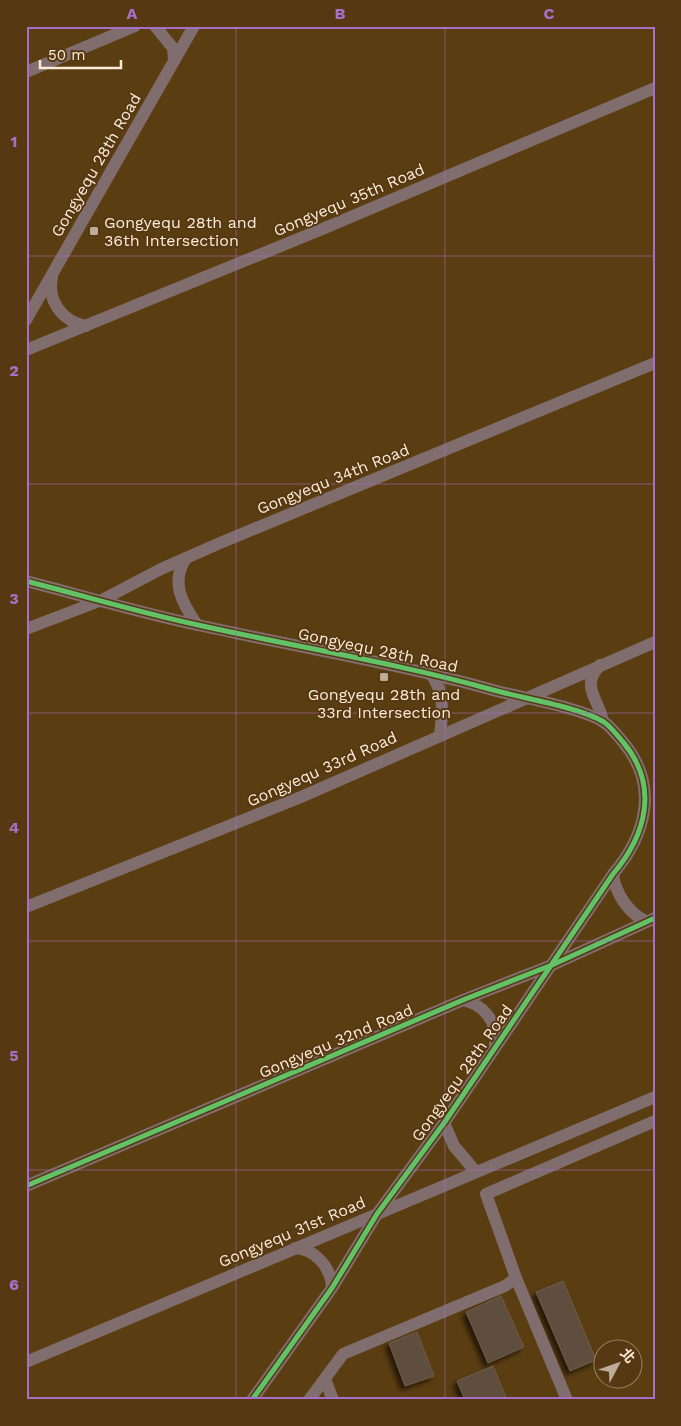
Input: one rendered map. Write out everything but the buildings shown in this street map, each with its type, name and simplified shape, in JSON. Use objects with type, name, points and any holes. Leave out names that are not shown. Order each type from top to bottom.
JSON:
[{"type":"street","points":[[26,72],[135,26]]},
{"type":"street","points":[[155,26],[172,48],[174,59]]},
{"type":"street","name":"Gongyequ 28th Road","points":[[26,320],[194,26]]},
{"type":"street","name":"Gongyequ 35th Road","points":[[26,350],[320,230],[655,88]]},
{"type":"street","points":[[54,272],[51,292],[56,306],[71,321],[86,326]]},
{"type":"street","name":"Gongyequ 34th Road","points":[[26,629],[102,600],[186,558],[655,363]]},
{"type":"street","points":[[186,558],[178,574],[178,593],[196,625]]},
{"type":"street","name":"Gongyequ 28th Road","points":[[26,581],[196,625],[429,672],[570,710],[603,722],[619,737],[633,755],[645,791],[643,821],[627,857],[613,874],[552,966],[494,1046],[444,1123],[377,1214],[332,1288],[252,1400]]},
{"type":"street","name":"Gongyequ 33rd Road","points":[[26,907],[301,797],[655,642]]},
{"type":"street","points":[[600,665],[594,672],[591,688],[603,722]]},
{"type":"street","points":[[429,672],[440,687],[442,699],[440,735]]},
{"type":"street","points":[[613,874],[617,887],[628,907],[650,920]]},
{"type":"street","name":"Gongyequ 32nd Road","points":[[26,1186],[463,1000],[552,966],[650,920]]},
{"type":"street","points":[[463,1000],[473,1002],[490,1016],[495,1030],[494,1046]]},
{"type":"street","name":"Gongyequ 31st Road","points":[[26,1362],[293,1248],[655,1098]]},
{"type":"street","points":[[568,1400],[516,1278],[486,1194],[655,1121]]},
{"type":"street","points":[[444,1123],[454,1146],[476,1172]]},
{"type":"street","points":[[293,1248],[305,1249],[317,1257],[330,1274],[332,1288]]},
{"type":"street","points":[[309,1400],[342,1354],[505,1286],[516,1278]]},
{"type":"street","points":[[325,1379],[334,1400]]},
{"type":"shaded area","points":[[26,26],[655,26],[655,1400],[26,1400]]},
{"type":"cycle path","points":[[26,581],[134,610],[383,663],[580,712],[604,722],[612,729],[634,758],[641,775],[645,792],[641,826],[625,859],[444,1123],[377,1214],[332,1288],[252,1400]]},
{"type":"cycle path","points":[[26,1186],[463,1000],[552,965],[655,918]]},
{"type":"place","name":"Gongyequ 28th and 36th Intersection","points":[[94,231]]},
{"type":"place","name":"Gongyequ 28th and 33rd Intersection","points":[[384,677]]}]
